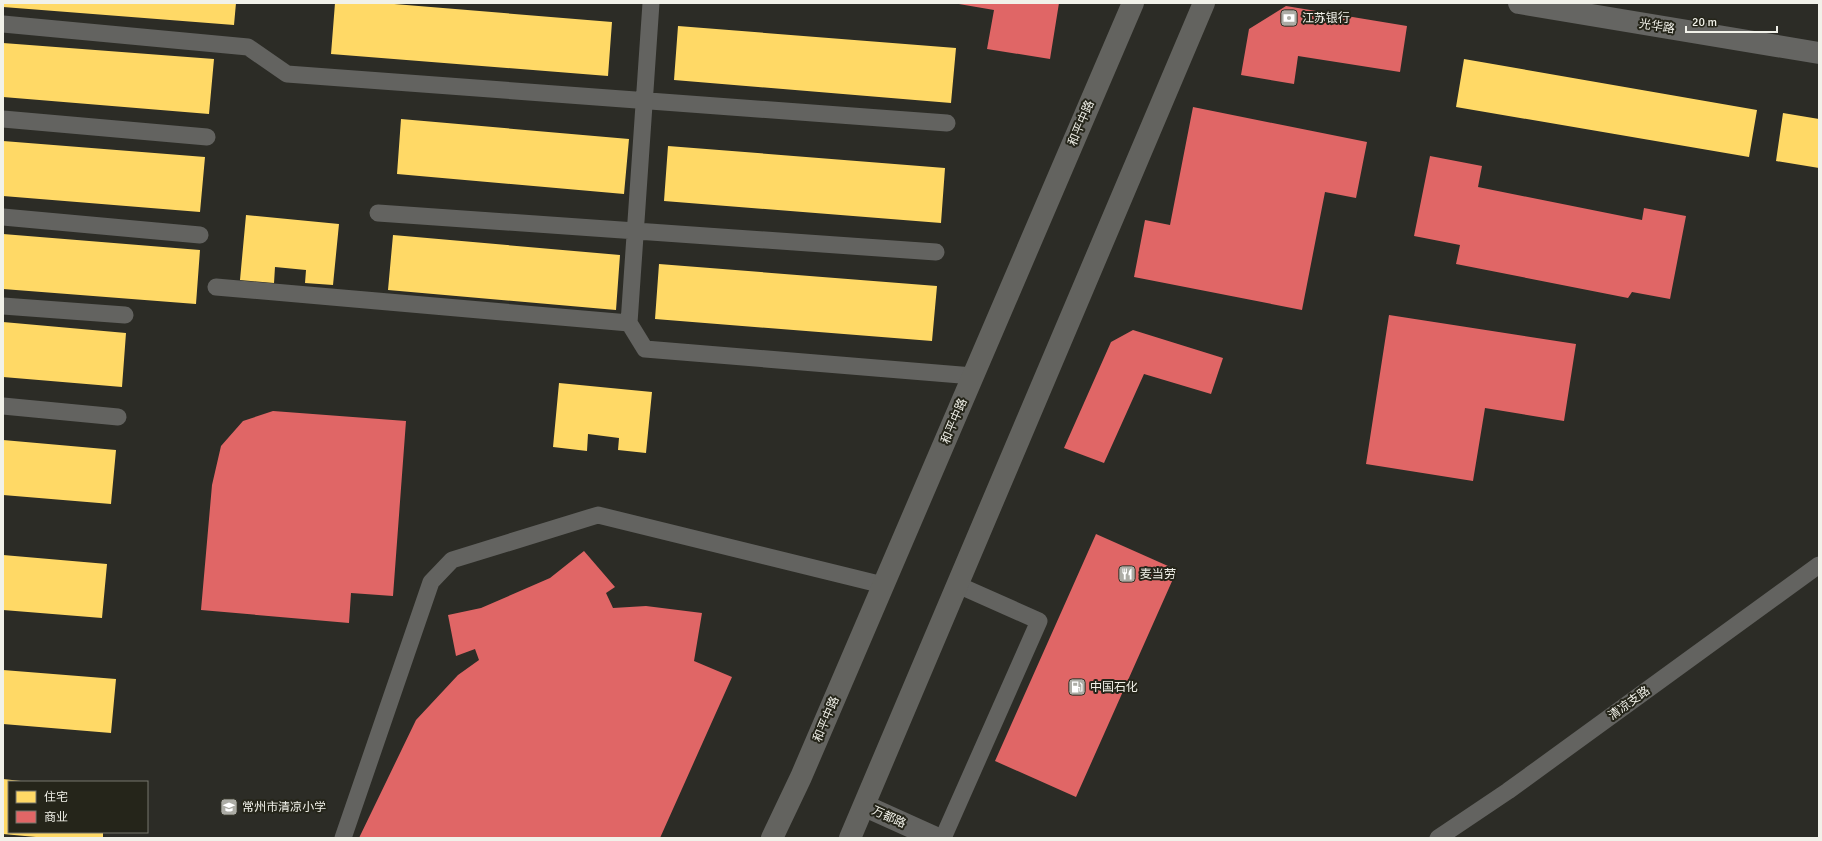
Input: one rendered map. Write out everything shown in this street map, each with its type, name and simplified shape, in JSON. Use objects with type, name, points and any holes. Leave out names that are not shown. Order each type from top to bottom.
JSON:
[{"type":"main road","name":"和平中路","points":[[772,838],[801,777],[1133,3]]},
{"type":"main road","points":[[850,838],[1204,3]]},
{"type":"main road","name":"光华路","points":[[1519,3],[1819,53]]},
{"type":"street","name":"万都路","points":[[864,806],[936,838]]},
{"type":"lane","points":[[651,3],[629,323],[645,349],[973,376]]},
{"type":"lane","points":[[3,24],[248,47],[287,74],[947,123]]},
{"type":"lane","points":[[3,119],[207,136]]},
{"type":"lane","points":[[378,213],[936,252]]},
{"type":"lane","points":[[3,217],[200,235]]},
{"type":"lane","points":[[216,287],[629,323]]},
{"type":"lane","points":[[3,306],[125,316]]},
{"type":"lane","points":[[3,406],[118,417]]},
{"type":"lane","points":[[343,838],[431,582],[452,560],[598,515],[884,584]]},
{"type":"lane","name":"清凉支路","points":[[1438,838],[1508,791],[1819,565]]},
{"type":"lane","points":[[943,838],[1039,621],[958,585]]},
{"type":"building: 住宅","points":[[3,3],[236,3],[234,25],[3,7]]},
{"type":"building: 住宅","points":[[335,3],[382,3],[612,22],[608,76],[331,54]]},
{"type":"building: 住宅","points":[[678,26],[956,48],[951,103],[674,80]]},
{"type":"building: 住宅","points":[[3,43],[214,59],[209,114],[3,97]]},
{"type":"building: 住宅","points":[[1464,59],[1757,110],[1749,157],[1456,107]]},
{"type":"building: 住宅","points":[[1783,113],[1819,119],[1819,168],[1776,161]]},
{"type":"building: 住宅","points":[[401,119],[629,139],[624,194],[397,174]]},
{"type":"building: 住宅","points":[[3,141],[205,157],[200,212],[3,196]]},
{"type":"building: 住宅","points":[[668,146],[945,168],[941,223],[664,201]]},
{"type":"building: 住宅","points":[[246,215],[339,224],[333,285],[305,283],[306,270],[275,267],[274,283],[240,280]]},
{"type":"building: 住宅","points":[[3,234],[200,250],[196,304],[3,289]]},
{"type":"building: 住宅","points":[[393,235],[620,255],[616,310],[388,290]]},
{"type":"building: 住宅","points":[[659,264],[937,286],[932,341],[655,319]]},
{"type":"building: 住宅","points":[[3,322],[126,333],[122,387],[3,377]]},
{"type":"building: 住宅","points":[[559,383],[652,392],[646,453],[618,450],[619,438],[588,434],[587,451],[553,447]]},
{"type":"building: 住宅","points":[[3,440],[116,450],[111,504],[3,495]]},
{"type":"building: 住宅","points":[[3,555],[107,564],[102,618],[3,610]]},
{"type":"building: 住宅","points":[[3,670],[116,679],[111,733],[3,724]]},
{"type":"building: 住宅","points":[[3,779],[21,781],[8,781],[8,833],[103,833],[103,838],[47,838],[3,834]]},
{"type":"building: 商业","points":[[953,3],[1059,3],[1050,59],[987,49],[994,10]]},
{"type":"building: 商业","points":[[1286,6],[1407,26],[1400,72],[1298,56],[1294,84],[1241,75],[1249,29]]},
{"type":"building: 商业","points":[[1193,107],[1367,142],[1356,198],[1325,192],[1302,310],[1134,277],[1145,220],[1170,225]]},
{"type":"building: 商业","points":[[1430,156],[1482,166],[1478,187],[1642,220],[1644,208],[1686,216],[1670,299],[1632,292],[1628,298],[1456,264],[1460,245],[1414,236]]},
{"type":"building: 商业","points":[[1389,315],[1576,344],[1564,421],[1485,408],[1473,481],[1366,464]]},
{"type":"building: 商业","points":[[1133,330],[1223,358],[1211,394],[1144,374],[1104,463],[1064,448],[1111,342]]},
{"type":"building: 商业","points":[[273,411],[406,421],[393,596],[351,593],[349,623],[201,610],[212,485],[221,446],[243,421]]},
{"type":"building: 商业","name":"中国石化","points":[[1096,534],[1177,570],[1076,797],[995,761]]},
{"type":"building: 商业","points":[[584,551],[615,587],[606,593],[613,608],[646,606],[702,613],[694,661],[732,677],[660,838],[359,838],[416,720],[458,675],[479,660],[475,649],[456,656],[448,615],[481,608],[550,578]]},
{"type":"place","name":"江苏银行","points":[[1289,18]]},
{"type":"place","name":"麦当劳","points":[[1127,574]]},
{"type":"place","name":"中国石化","points":[[1077,687]]},
{"type":"place","name":"常州市清凉小学","points":[[229,807]]}]
